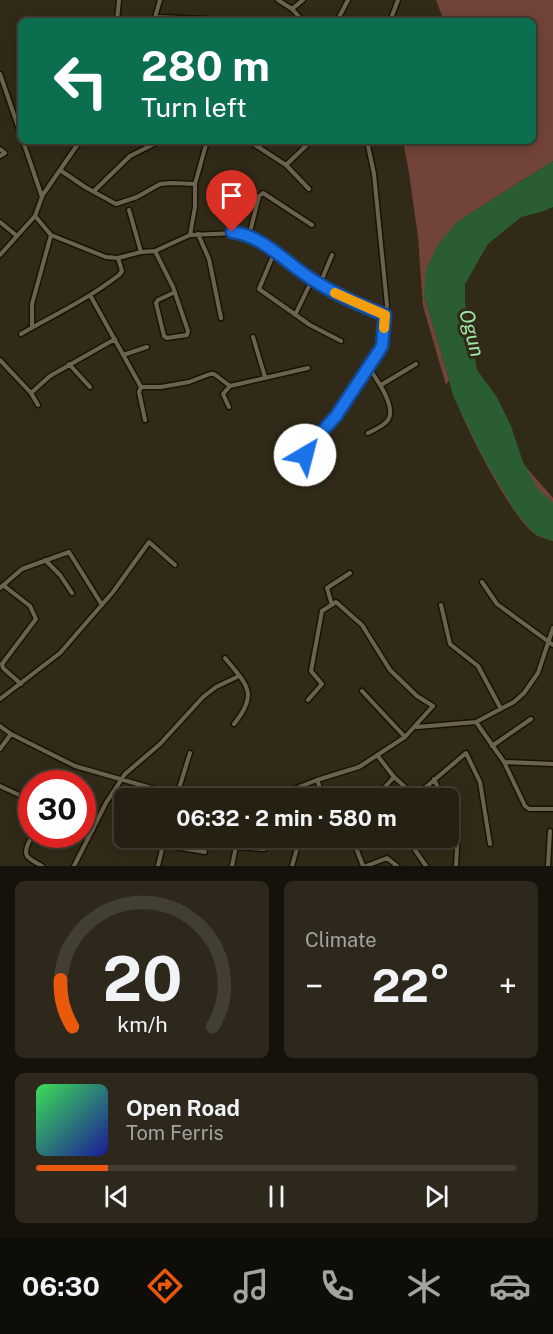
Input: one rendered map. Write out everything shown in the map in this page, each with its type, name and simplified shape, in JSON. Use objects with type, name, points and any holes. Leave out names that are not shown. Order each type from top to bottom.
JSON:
[{"type":"street","points":[[117,18],[119,0]]},
{"type":"street","points":[[155,18],[160,0]]},
{"type":"street","points":[[278,0],[292,9],[300,18]]},
{"type":"street","points":[[292,9],[303,0]]},
{"type":"street","points":[[339,18],[348,0]]},
{"type":"street","points":[[391,18],[398,0]]},
{"type":"street","points":[[0,74],[18,126]]},
{"type":"street","points":[[24,144],[42,197]]},
{"type":"street","points":[[0,255],[35,216],[42,197],[78,144]]},
{"type":"street","points":[[94,191],[130,156],[154,144]]},
{"type":"street","points":[[190,235],[195,207],[195,184],[206,144]]},
{"type":"street","points":[[254,144],[286,165],[309,189]]},
{"type":"street","points":[[286,165],[308,144]]},
{"type":"street","points":[[317,473],[305,455],[306,452],[336,416],[382,346],[387,305],[374,174],[368,144]]},
{"type":"street","points":[[0,150],[5,153],[0,156]]},
{"type":"street","points":[[60,170],[116,204],[136,197],[160,184],[195,184]]},
{"type":"street","points":[[249,236],[259,196],[263,193],[312,225]]},
{"type":"street","points":[[129,210],[141,252]]},
{"type":"street","points":[[35,216],[51,234],[106,256],[118,258],[155,251],[190,235],[232,232],[249,236],[275,251],[312,280],[345,298],[385,315]]},
{"type":"street","points":[[0,222],[17,236]]},
{"type":"street","points":[[32,328],[32,304],[51,234]]},
{"type":"street","points":[[198,234],[209,260],[221,318]]},
{"type":"street","points":[[155,251],[175,292],[188,333],[183,337],[166,338],[156,303],[175,292]]},
{"type":"street","points":[[275,251],[259,289],[296,315],[341,340]]},
{"type":"street","points":[[320,284],[332,255]]},
{"type":"street","points":[[21,334],[90,296],[119,275],[122,270],[118,258]]},
{"type":"street","points":[[296,315],[312,280]]},
{"type":"street","points":[[90,296],[141,387],[139,392],[146,420]]},
{"type":"street","points":[[253,337],[265,377]]},
{"type":"street","points":[[31,393],[50,376],[115,339]]},
{"type":"street","points":[[123,355],[147,347]]},
{"type":"street","points":[[0,360],[31,393],[38,405]]},
{"type":"street","points":[[69,364],[90,387]]},
{"type":"street","points":[[381,385],[416,364]]},
{"type":"street","points":[[229,407],[223,394],[230,386],[308,368]]},
{"type":"street","points":[[368,433],[388,420],[391,410],[381,385],[369,368]]},
{"type":"street","points":[[141,387],[161,387],[189,382],[210,374],[214,374],[230,386]]},
{"type":"street","points":[[0,699],[60,653],[113,592],[149,542],[176,565]]},
{"type":"street","points":[[21,685],[3,668],[2,664],[36,619],[30,606],[2,586],[22,568],[69,552],[102,605]]},
{"type":"street","points":[[45,560],[60,575],[72,593]]},
{"type":"street","points":[[332,605],[327,588],[350,573]]},
{"type":"street","points":[[482,582],[497,604],[551,645]]},
{"type":"street","points":[[297,788],[359,766],[405,737],[433,706],[417,696],[390,670],[362,625],[336,602],[322,611],[311,671],[322,684],[308,700]]},
{"type":"street","points":[[441,605],[450,644],[478,666],[501,709]]},
{"type":"street","points":[[416,727],[476,722],[514,702],[538,674],[551,645],[553,627]]},
{"type":"street","points":[[225,658],[247,685],[249,699],[245,711],[234,724]]},
{"type":"street","points":[[96,825],[120,781],[160,744],[203,697],[216,687],[239,676]]},
{"type":"street","points":[[362,691],[405,737]]},
{"type":"street","points":[[492,746],[531,719]]},
{"type":"street","points":[[476,722],[504,762],[525,806],[553,809]]},
{"type":"street","points":[[0,727],[75,766],[144,788]]},
{"type":"street","points":[[0,749],[10,734]]},
{"type":"street","points":[[178,788],[190,753]]},
{"type":"street","points":[[424,788],[466,753],[480,782],[490,844]]},
{"type":"street","points":[[377,755],[405,788]]},
{"type":"street","points":[[504,762],[553,764]]},
{"type":"street","points":[[384,788],[394,777]]},
{"type":"street","points":[[434,779],[438,788]]},
{"type":"street","points":[[317,780],[320,788]]},
{"type":"street","points":[[0,786],[18,794]]},
{"type":"street","points":[[548,866],[551,854],[550,831]]},
{"type":"street","points":[[27,848],[25,852],[28,858],[42,866]]},
{"type":"street","points":[[74,866],[84,848]]},
{"type":"street","points":[[158,866],[163,848]]},
{"type":"street","points":[[182,848],[205,852]]},
{"type":"street","points":[[232,866],[237,848]]},
{"type":"street","points":[[250,848],[264,849]]},
{"type":"street","points":[[292,866],[296,848]]},
{"type":"street","points":[[356,848],[364,866],[387,858],[397,866]]},
{"type":"street","points":[[414,848],[426,866]]},
{"type":"street","points":[[456,866],[457,848]]},
{"type":"shaded area","points":[[436,0],[553,0],[553,161],[457,222],[424,295],[449,379],[553,498],[553,541],[535,534],[524,524],[512,507],[473,438],[449,380],[446,385],[423,306],[418,237],[404,144],[536,144],[536,18],[443,18]]},
{"type":"shaded area","points":[[553,161],[553,207],[521,217],[488,244],[465,284],[465,303],[477,370],[497,397],[511,426],[523,462],[537,488],[553,503],[553,541],[536,535],[517,514],[483,457],[453,396],[424,295],[426,269],[439,243],[457,222]]},
{"type":"slow traffic","points":[[335,293],[385,315],[384,328]]},
{"type":"route","points":[[232,232],[249,236],[275,251],[300,272],[320,284],[345,298],[385,315],[382,346],[336,416],[309,446],[305,455]]},
{"type":"water label","name":"Ogun","points":[[472,333]]}]
